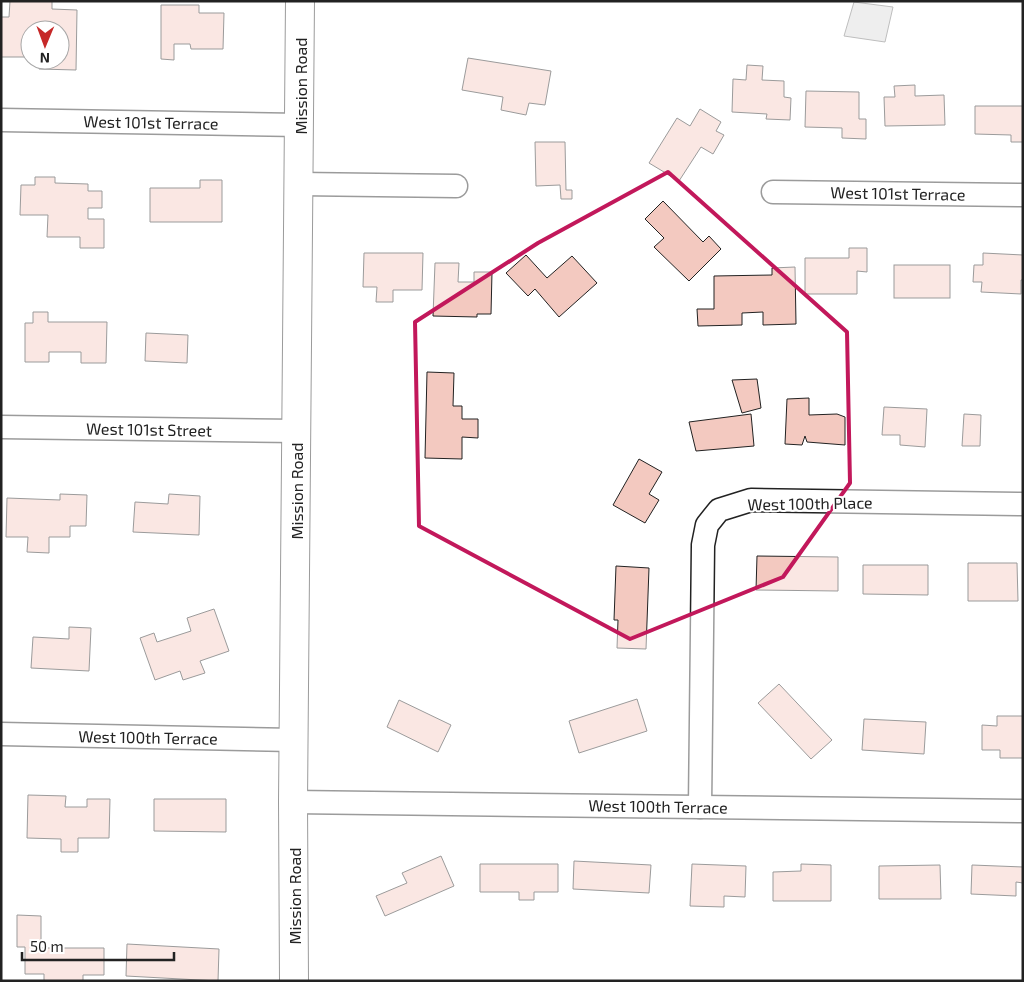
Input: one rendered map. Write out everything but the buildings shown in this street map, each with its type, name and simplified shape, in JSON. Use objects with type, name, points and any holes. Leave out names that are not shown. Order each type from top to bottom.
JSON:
[{"type":"main road","name":"Mission Road","points":[[294,981],[293,802],[300,1]]},
{"type":"street","name":"West 101st Terrace","points":[[1,120],[300,125]]},
{"type":"street","points":[[299,184],[456,186]]},
{"type":"street","name":"West 101st Terrace","points":[[773,192],[1023,195]]},
{"type":"street","name":"West 101st Street","points":[[1,427],[297,431]]},
{"type":"street","name":"West 100th Place","points":[[700,807],[703,545],[707,525],[719,510],[751,500],[1023,504]]},
{"type":"street","name":"West 100th Terrace","points":[[1,734],[294,740]]},
{"type":"street","name":"West 100th Terrace","points":[[293,802],[1023,811]]},
{"type":"highlighted area","points":[[668,172],[847,332],[850,483],[783,577],[630,639],[419,526],[415,322],[538,243]]},
{"type":"shaded area","points":[[854,2],[893,7],[885,42],[844,36]]}]
